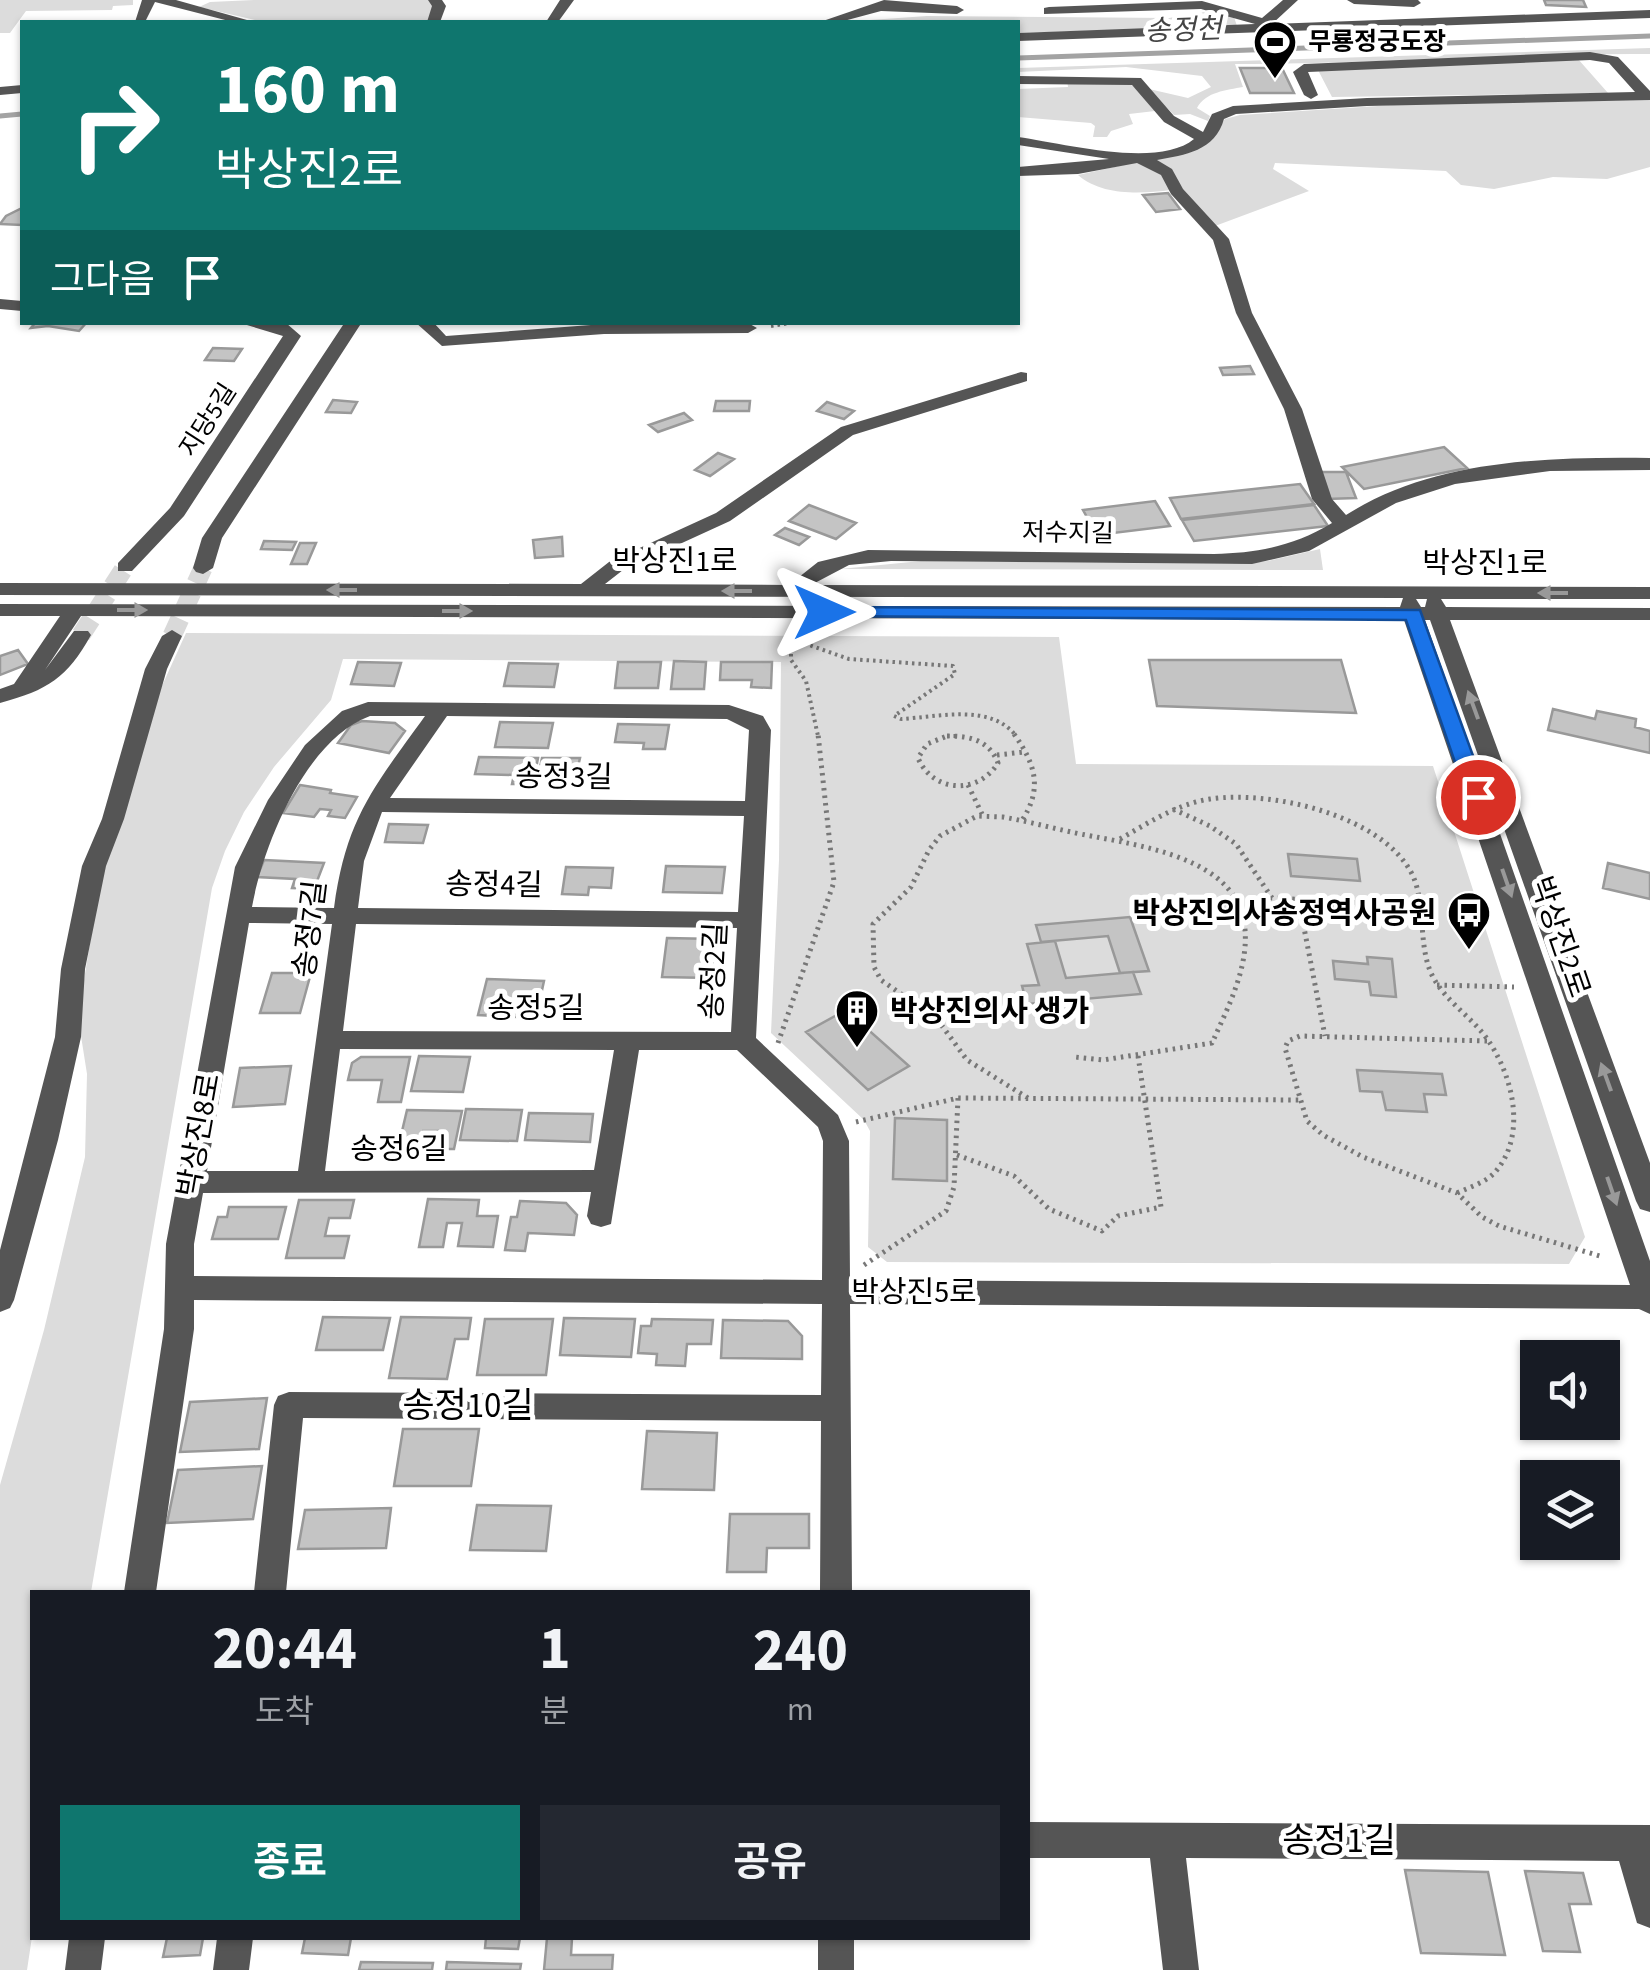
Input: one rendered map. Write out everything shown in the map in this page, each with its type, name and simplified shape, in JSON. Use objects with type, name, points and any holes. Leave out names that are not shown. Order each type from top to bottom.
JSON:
[{"type":"street","points":[[140,20],[148,0]]},
{"type":"street","points":[[160,0],[239,20]]},
{"type":"street","points":[[1266,26],[1291,0]]},
{"type":"street","points":[[1354,0],[1414,3]]},
{"type":"street","points":[[1589,0],[1593,16]]},
{"type":"street","points":[[834,20],[887,4],[957,10]]},
{"type":"street","points":[[1049,12],[1202,5],[1266,26]]},
{"type":"street","points":[[1020,37],[1650,14]]},
{"type":"street","points":[[1312,95],[1300,72],[1304,68],[1590,56],[1612,60],[1648,96]]},
{"type":"street","points":[[1020,80],[1136,80],[1169,119],[1202,138]]},
{"type":"street","points":[[1020,172],[1078,169],[1196,147],[1213,131],[1217,117],[1234,110],[1366,102],[1648,96]]},
{"type":"street","points":[[1020,140],[1138,158],[1167,172],[1176,191],[1220,239],[1244,312],[1292,409],[1322,499],[1332,514],[1346,523]]},
{"type":"street","name":"지당5길","points":[[126,567],[177,512],[292,336],[290,330],[271,325]]},
{"type":"street","points":[[203,568],[212,538],[352,325]]},
{"type":"street","points":[[425,325],[442,341],[604,328],[748,328]]},
{"type":"street","points":[[586,590],[616,566],[740,507],[848,431],[1021,377]]},
{"type":"street","name":"저수지길","points":[[793,592],[814,570],[836,562],[964,556],[1228,560],[1292,551],[1387,500],[1467,474],[1546,464],[1650,464]]},
{"type":"street","name":"박상진1로","points":[[0,589],[793,592],[1422,604],[1650,614]]},
{"type":"street","name":"박상진1로","points":[[0,610],[1422,604],[1650,593]]},
{"type":"street","name":"박상진2로","points":[[1422,604],[1650,1202]]},
{"type":"street","name":"박상진2로","points":[[1422,604],[1650,1298]]},
{"type":"street","points":[[22,688],[75,610]]},
{"type":"street","points":[[0,696],[49,679],[64,668],[81,635]]},
{"type":"street","points":[[0,1300],[68,1036],[73,969],[94,866],[113,820],[156,669],[172,636]]},
{"type":"street","name":"송정2길","points":[[352,712],[440,709],[744,714],[760,730],[743,1042],[829,1122],[836,1141],[836,1590]]},
{"type":"street","name":"송정7길","points":[[310,1181],[352,860],[373,806],[440,709]]},
{"type":"street","name":"박상진8로","points":[[140,1590],[180,1329],[180,1244],[247,867],[259,836],[295,778],[336,724],[352,712]]},
{"type":"street","name":"송정3길","points":[[373,806],[755,809]]},
{"type":"street","name":"송정4길","points":[[238,915],[750,920]]},
{"type":"street","name":"송정5길","points":[[328,1040],[743,1042]]},
{"type":"street","points":[[601,1216],[628,1041]]},
{"type":"street","name":"송정6길","points":[[191,1182],[606,1181]]},
{"type":"street","name":"박상진5로","points":[[180,1288],[1650,1298]]},
{"type":"street","name":"송정10길","points":[[270,1590],[288,1404],[836,1408]]},
{"type":"street","name":"송정1길","points":[[1030,1840],[1641,1843]]},
{"type":"street","points":[[1166,1840],[1181,1970]]},
{"type":"street","points":[[1641,1843],[1650,1910]]},
{"type":"street","points":[[82,1970],[88,1940]]},
{"type":"street","points":[[231,1970],[234,1940]]},
{"type":"street","points":[[836,1940],[836,1970]]},
{"type":"path","points":[[777,1045],[834,882],[823,756],[806,680],[791,660],[792,639],[849,659],[953,666],[955,674],[894,716],[992,716],[1004,721],[1036,772],[1038,790],[1034,806],[1021,822]]},
{"type":"path","points":[[996,755],[995,770],[980,782],[968,785],[932,780],[919,766],[920,750],[936,739],[960,736],[982,742],[996,755],[1024,752]]},
{"type":"path","points":[[968,785],[983,815]]},
{"type":"path","points":[[1117,840],[1173,810],[1212,799],[1239,797],[1294,803],[1333,814],[1362,829],[1402,860],[1413,877],[1426,957],[1437,985],[1489,1042],[1509,1086],[1514,1108],[1508,1154],[1494,1174],[1457,1192]]},
{"type":"path","points":[[1173,810],[1238,846],[1258,885],[1272,898],[1419,906]]},
{"type":"path","points":[[1028,1098],[967,1060],[937,1019],[897,994],[881,980],[874,967],[873,924],[916,880],[931,844],[952,829],[983,815],[1174,853],[1204,866],[1226,886],[1241,911],[1248,943],[1234,1000],[1212,1043],[1103,1060],[1075,1057]]},
{"type":"path","points":[[1299,902],[1325,1036]]},
{"type":"path","points":[[1437,985],[1516,988]]},
{"type":"path","points":[[1489,1042],[1300,1036],[1288,1041],[1285,1048],[1307,1121],[1323,1136],[1363,1156],[1457,1192],[1482,1217],[1499,1226],[1600,1256]]},
{"type":"path","points":[[957,1155],[1014,1176],[1049,1209],[1102,1231],[1130,1211],[1161,1207],[1138,1056]]},
{"type":"path","points":[[861,1266],[927,1227],[946,1211],[957,1155],[958,1098]]},
{"type":"path","points":[[853,1123],[896,1108],[924,1108],[958,1098],[1299,1100]]},
{"type":"shaded area","points":[[0,0],[133,0],[133,5],[113,6],[112,10],[26,11],[10,33],[0,33]]},
{"type":"shaded area","points":[[210,2],[435,2],[429,20],[255,20],[199,7]]},
{"type":"shaded area","points":[[1211,11],[1234,17],[1237,26],[1020,33],[1020,20],[870,20],[927,16],[1169,18]]},
{"type":"shaded area","points":[[1650,48],[1650,54],[1235,64],[1243,87],[1205,98],[1197,108],[1210,116],[1208,121],[1190,114],[1174,115],[1149,89],[1188,98],[1211,87],[1202,76],[1126,67],[1020,72],[1020,68]]},
{"type":"shaded area","points":[[1578,59],[1608,93],[1332,97],[1318,70]]},
{"type":"shaded area","points":[[1067,80],[1118,80],[1136,88],[1155,111],[1129,114],[1133,124],[1111,131],[1107,137],[1093,137],[1095,126],[1091,123],[1020,117],[1020,89],[1068,87]]},
{"type":"shaded area","points":[[1650,99],[1650,167],[1607,179],[1553,177],[1494,189],[1461,185],[1446,171],[1275,163],[1273,169],[1309,191],[1215,226],[1152,157],[1212,136],[1225,119],[1240,115],[1409,104]]},
{"type":"shaded area","points":[[1137,162],[1163,172],[1171,190],[1110,190],[1078,175]]},
{"type":"shaded area","points":[[1320,549],[1323,570],[840,569],[921,561],[1229,564],[1268,561]]},
{"type":"shaded area","points":[[186,633],[1059,637],[1076,764],[1433,766],[1585,1237],[1569,1264],[887,1262],[868,1247],[870,1131],[864,1120],[771,1033],[779,860],[781,662],[343,659],[331,700],[274,767],[244,812],[212,888],[91,1590],[30,1590],[32,1940],[27,1970],[0,1970],[0,1485],[44,1330],[85,1157],[87,1074],[78,1017],[102,869],[161,688]]},
{"type":"building","points":[[1544,0],[1583,0],[1586,7],[1546,5]]},
{"type":"building","points":[[1240,68],[1282,68],[1294,93],[1250,93]]},
{"type":"building","points":[[1168,193],[1180,209],[1156,212],[1143,195]]},
{"type":"building","points":[[20,209],[20,225],[0,224]]},
{"type":"building","points":[[34,325],[84,325],[79,331],[48,326],[31,328]]},
{"type":"building","points":[[213,348],[242,349],[234,361],[205,360]]},
{"type":"building","points":[[1250,366],[1254,374],[1223,375],[1220,368]]},
{"type":"building","points":[[333,400],[357,402],[351,413],[326,412]]},
{"type":"building","points":[[716,401],[750,401],[749,411],[714,411]]},
{"type":"building","points":[[827,402],[854,411],[844,419],[817,411]]},
{"type":"building","points":[[684,413],[692,420],[658,432],[649,425]]},
{"type":"building","points":[[1444,447],[1467,468],[1364,489],[1342,467]]},
{"type":"building","points":[[718,453],[734,459],[710,476],[695,470]]},
{"type":"building","points":[[1317,472],[1346,472],[1356,498],[1326,499]]},
{"type":"building","points":[[1300,484],[1314,504],[1181,519],[1170,498]]},
{"type":"building","points":[[1155,501],[1170,526],[1097,535],[1083,510]]},
{"type":"building","points":[[809,505],[856,523],[836,539],[789,521]]},
{"type":"building","points":[[1314,505],[1328,526],[1194,541],[1182,520]]},
{"type":"building","points":[[785,528],[809,537],[799,545],[775,535]]},
{"type":"building","points":[[562,537],[563,556],[535,558],[533,540]]},
{"type":"building","points":[[264,541],[296,542],[292,550],[261,549]]},
{"type":"building","points":[[300,543],[316,543],[307,564],[291,564]]},
{"type":"building","points":[[18,650],[28,664],[0,675],[0,656]]},
{"type":"building","points":[[1149,660],[1341,660],[1356,713],[1157,706]]},
{"type":"building","points":[[674,661],[706,662],[704,689],[671,689]]},
{"type":"building","points":[[358,662],[401,663],[394,686],[351,684]]},
{"type":"building","points":[[618,662],[661,662],[658,688],[615,688]]},
{"type":"building","points":[[721,662],[772,662],[771,688],[751,687],[752,680],[720,680]]},
{"type":"building","points":[[509,663],[558,664],[554,687],[504,686]]},
{"type":"building","points":[[1553,709],[1595,719],[1597,711],[1636,719],[1635,727],[1650,731],[1650,753],[1548,730]]},
{"type":"building","points":[[362,721],[395,723],[405,731],[389,753],[338,743],[351,725]]},
{"type":"building","points":[[500,722],[553,723],[548,748],[495,747]]},
{"type":"building","points":[[618,724],[669,725],[665,749],[643,749],[644,743],[615,742]]},
{"type":"building","points":[[479,757],[538,758],[533,784],[512,784],[514,775],[475,774]]},
{"type":"building","points":[[542,758],[580,758],[577,771],[565,770],[564,777],[538,777]]},
{"type":"building","points":[[300,785],[357,797],[345,818],[328,816],[331,810],[320,809],[314,817],[283,813]]},
{"type":"building","points":[[389,824],[428,825],[423,843],[385,842]]},
{"type":"building","points":[[1288,854],[1357,859],[1360,881],[1291,876]]},
{"type":"building","points":[[264,860],[324,863],[314,889],[292,888],[295,879],[257,877]]},
{"type":"building","points":[[1608,863],[1650,873],[1650,899],[1603,888]]},
{"type":"building","points":[[666,866],[725,867],[722,893],[663,892]]},
{"type":"building","points":[[566,867],[613,868],[611,888],[589,887],[588,895],[562,894]]},
{"type":"building","name":"박상진의사 생가","points":[[1130,917],[1149,971],[1120,973],[1108,936],[1041,942],[1036,925]]},
{"type":"building","points":[[667,938],[715,939],[711,978],[662,977]]},
{"type":"building","name":"박상진의사 생가","points":[[1055,941],[1066,978],[1133,972],[1141,994],[1027,1004],[1022,986],[1039,985],[1027,944]]},
{"type":"building","points":[[1367,957],[1392,959],[1396,997],[1371,995],[1369,982],[1335,979],[1333,961],[1368,964]]},
{"type":"building","points":[[272,973],[311,973],[300,1013],[260,1013]]},
{"type":"building","points":[[487,979],[544,981],[536,1018],[478,1015]]},
{"type":"building","name":"박상진의사 생가","points":[[846,1010],[909,1066],[868,1090],[806,1032]]},
{"type":"building","points":[[419,1056],[470,1057],[463,1092],[411,1091]]},
{"type":"building","points":[[361,1057],[410,1057],[401,1102],[378,1102],[382,1080],[348,1080],[352,1063]]},
{"type":"building","points":[[291,1066],[285,1104],[233,1107],[240,1068]]},
{"type":"building","points":[[1357,1070],[1442,1074],[1446,1095],[1424,1094],[1427,1112],[1386,1110],[1382,1092],[1360,1091]]},
{"type":"building","points":[[466,1109],[522,1110],[517,1141],[460,1140]]},
{"type":"building","points":[[407,1110],[462,1111],[454,1149],[435,1149],[439,1131],[423,1131],[420,1145],[399,1144]]},
{"type":"building","points":[[529,1113],[593,1114],[590,1142],[525,1140]]},
{"type":"building","name":"박상진의사 생가","points":[[895,1118],[947,1120],[947,1181],[893,1179]]},
{"type":"building","points":[[428,1199],[479,1200],[477,1216],[498,1216],[493,1247],[458,1246],[462,1223],[447,1223],[443,1247],[419,1247]]},
{"type":"building","points":[[299,1200],[354,1200],[350,1218],[329,1218],[325,1236],[349,1236],[344,1258],[286,1258]]},
{"type":"building","points":[[520,1201],[566,1203],[577,1215],[574,1235],[528,1233],[525,1251],[505,1250],[511,1217],[517,1217]]},
{"type":"building","points":[[229,1207],[286,1207],[278,1239],[212,1239],[218,1217],[227,1217]]},
{"type":"building","points":[[323,1317],[390,1318],[383,1350],[316,1350]]},
{"type":"building","points":[[401,1317],[471,1318],[468,1339],[455,1339],[447,1379],[389,1378]]},
{"type":"building","points":[[564,1318],[635,1319],[631,1357],[560,1355]]},
{"type":"building","points":[[485,1319],[553,1319],[546,1375],[477,1375]]},
{"type":"building","points":[[652,1319],[713,1320],[711,1344],[687,1344],[685,1366],[656,1365],[657,1354],[638,1353],[641,1326],[651,1326]]},
{"type":"building","points":[[723,1320],[788,1321],[802,1336],[802,1359],[721,1358]]},
{"type":"building","points":[[267,1398],[259,1449],[180,1452],[190,1402]]},
{"type":"building","points":[[403,1429],[479,1429],[471,1486],[394,1486]]},
{"type":"building","points":[[647,1431],[717,1433],[714,1490],[642,1489]]},
{"type":"building","points":[[262,1466],[253,1519],[167,1523],[178,1470]]},
{"type":"building","points":[[477,1505],[551,1506],[546,1551],[470,1550]]},
{"type":"building","points":[[391,1508],[386,1548],[298,1549],[305,1510]]},
{"type":"building","points":[[730,1514],[809,1514],[809,1548],[767,1548],[766,1572],[727,1572]]},
{"type":"building","points":[[1405,1870],[1488,1872],[1505,1955],[1421,1953]]},
{"type":"building","points":[[1525,1871],[1583,1873],[1591,1904],[1569,1904],[1580,1952],[1543,1951]]},
{"type":"building","points":[[167,1940],[203,1940],[200,1955],[163,1957]]},
{"type":"building","points":[[305,1940],[351,1940],[348,1955],[302,1953]]},
{"type":"building","points":[[486,1940],[520,1940],[518,1949],[485,1948]]},
{"type":"building","points":[[547,1940],[572,1940],[571,1955],[613,1955],[612,1970],[544,1970]]},
{"type":"building","points":[[361,1962],[433,1963],[432,1970],[359,1970]]},
{"type":"building","points":[[447,1962],[521,1964],[520,1970],[446,1970]]},
{"type":"waterway","name":"송정천","points":[[1020,58],[1650,36]]},
{"type":"waterway","name":"송정천","points":[[0,116],[20,114]]},
{"type":"tunnel","points":[[81,635],[125,567]]},
{"type":"tunnel","points":[[172,636],[203,568]]},
{"type":"place","name":"무룡정궁도장","points":[[1275,80]]},
{"type":"place","name":"박상진의사송정역사공원","points":[[1469,951]]},
{"type":"place","name":"박상진의사 생가","points":[[857,1049]]},
{"type":"route","points":[[824,612],[1413,614],[1478,797]]}]
